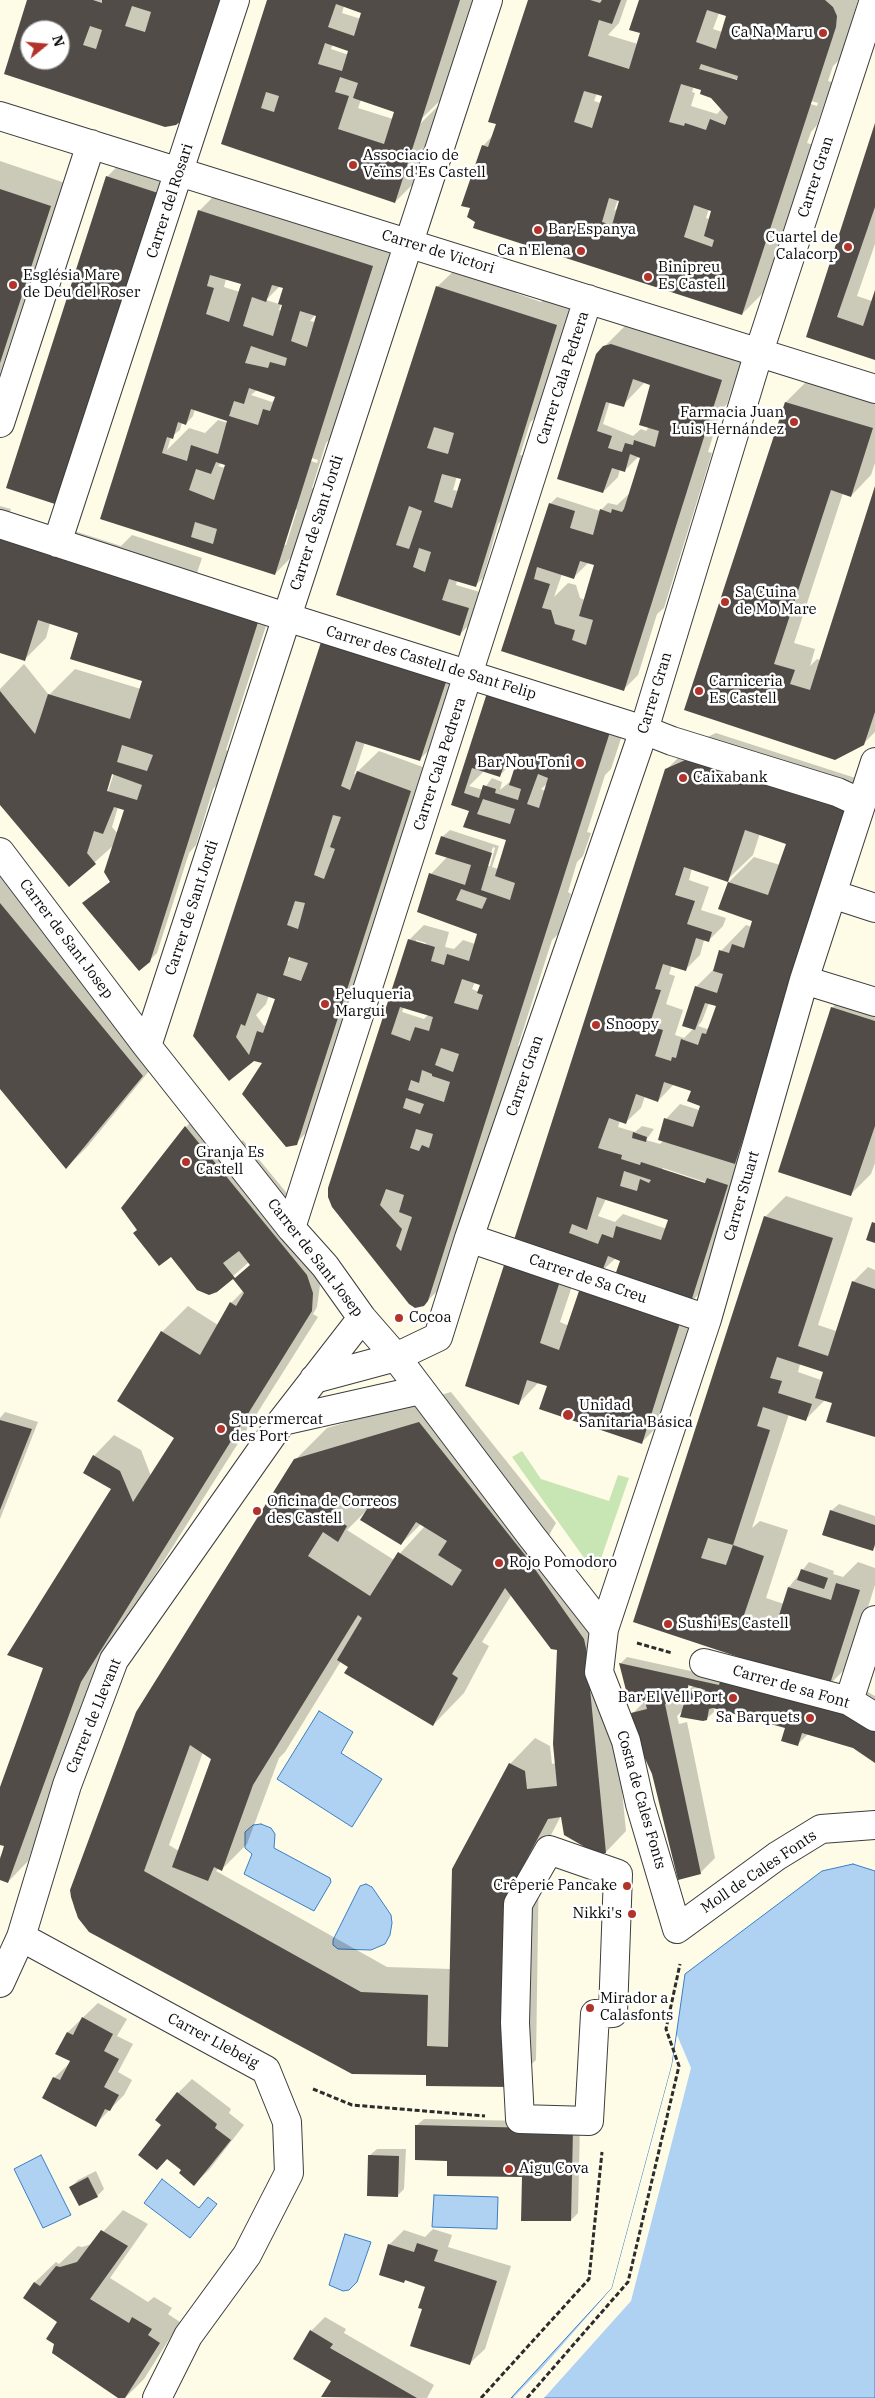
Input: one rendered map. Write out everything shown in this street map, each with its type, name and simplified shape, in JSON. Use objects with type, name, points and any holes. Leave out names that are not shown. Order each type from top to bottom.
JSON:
[{"type":"street","name":"Carrer del Rosari","points":[[57,543],[235,0]]},
{"type":"street","name":"Carrer de Sant Jordi","points":[[147,1046],[488,0]]},
{"type":"street","name":"Carrer Gran","points":[[396,1357],[438,1337],[469,1238],[644,730],[759,352],[874,0]]},
{"type":"street","name":"Carrer de Victori","points":[[0,116],[875,389]]},
{"type":"street","points":[[0,423],[90,144]]},
{"type":"street","name":"Carrer Cala Pedrera","points":[[291,1228],[588,299]]},
{"type":"street","name":"Carrer des Castell de Sant Felip","points":[[0,524],[644,730],[672,741],[837,792],[861,803]]},
{"type":"street","name":"Carrer Stuart","points":[[604,1629],[707,1319],[804,980],[875,762]]},
{"type":"street","name":"Carrer de Sant Josep","points":[[0,852],[147,1046],[291,1228],[325,1266],[362,1318],[396,1357],[604,1629]]},
{"type":"street","points":[[832,894],[875,908]]},
{"type":"street","points":[[804,980],[875,1002]]},
{"type":"street","name":"Carrer de Sa Creu","points":[[469,1238],[707,1319]]},
{"type":"street","name":"Carrer de Llevant","points":[[0,1983],[21,1937],[67,1784],[114,1660],[282,1421],[362,1318]]},
{"type":"street","points":[[314,1380],[396,1357]]},
{"type":"street","points":[[282,1421],[420,1390]]},
{"type":"street","points":[[850,1701],[875,1620]]},
{"type":"street","name":"Costa de Cales Fonts","points":[[604,1629],[599,1672],[626,1741],[640,1804],[677,1929]]},
{"type":"street","name":"Carrer de sa Font","points":[[704,1663],[850,1701],[875,1717]]},
{"type":"street","name":"Moll de Cales Fonts","points":[[677,1929],[777,1856],[821,1829],[875,1824]]},
{"type":"street","points":[[549,1850],[618,1874],[613,2012],[595,2014],[588,2121],[520,2119],[515,2023],[518,1904],[549,1850]]},
{"type":"street","name":"Carrer Llebeig","points":[[21,1937],[266,2070],[287,2122],[288,2173],[247,2255],[188,2336],[157,2398]]},
{"type":"path","points":[[604,1629],[636,1643],[704,1663]]},
{"type":"path","points":[[528,2398],[628,2282],[680,2066],[666,2029],[681,1956],[677,1929]]},
{"type":"path","points":[[266,2070],[352,2105],[520,2119]]},
{"type":"path","points":[[481,2398],[589,2279],[602,2148]]},
{"type":"green space","points":[[522,1451],[541,1479],[609,1501],[618,1475],[629,1478],[597,1570],[592,1569],[512,1457]]},
{"type":"water","points":[[319,1711],[353,1732],[341,1753],[382,1779],[352,1827],[277,1779]]},
{"type":"water","points":[[261,1824],[271,1828],[275,1834],[274,1848],[330,1878],[331,1882],[314,1911],[244,1874],[252,1854],[245,1848],[245,1832],[253,1825]]},
{"type":"water","points":[[853,1864],[875,1871],[875,2398],[511,2398],[612,2288],[672,2065],[685,1974],[822,1871]]},
{"type":"water","points":[[366,1884],[372,1887],[391,1915],[390,1935],[385,1944],[371,1950],[338,1949],[333,1945],[333,1940],[360,1886]]},
{"type":"water","points":[[41,2155],[71,2215],[43,2228],[14,2169]]},
{"type":"water","points":[[162,2179],[199,2208],[208,2197],[217,2204],[190,2238],[144,2203]]},
{"type":"water","points":[[434,2195],[498,2197],[497,2229],[432,2227]]},
{"type":"water","points":[[345,2234],[371,2242],[357,2282],[349,2290],[343,2291],[329,2285]]},
{"type":"pier","points":[[677,2035],[691,2068],[631,2301],[544,2398],[513,2398],[543,2367],[612,2288],[672,2065]]},
{"type":"building","points":[[27,0],[93,0],[102,3],[102,0],[221,0],[181,121],[176,125],[165,127],[4,74],[20,23],[20,70],[70,70],[70,20],[21,20]],"holes":[[[132,6],[151,12],[145,32],[125,26]],[[90,26],[102,30],[96,49],[83,45]]]},
{"type":"building","points":[[267,0],[460,0],[395,203],[221,144]],"holes":[[[336,4],[361,13],[354,36],[328,27]],[[325,43],[348,51],[342,71],[318,64]],[[340,77],[358,83],[353,98],[394,112],[384,144],[338,129],[349,96],[335,92]],[[266,92],[279,96],[274,112],[261,108]]]},
{"type":"building","points":[[528,0],[590,0],[600,3],[602,0],[621,0],[612,24],[599,20],[588,56],[629,69],[640,33],[629,30],[639,0],[825,0],[833,7],[837,16],[836,27],[742,315],[473,228],[475,222],[467,217],[470,208],[461,206],[482,145],[488,147],[496,124],[488,122]],"holes":[[[707,10],[726,16],[716,49],[696,42]],[[701,64],[738,76],[737,80],[699,69]],[[681,84],[701,90],[700,94],[711,98],[728,117],[725,125],[710,119],[706,130],[685,123],[684,126],[669,122]],[[584,91],[602,96],[592,128],[574,122]],[[609,198],[619,201],[612,225],[602,222]],[[694,205],[711,211],[704,236],[714,240],[712,247],[684,237]]]},
{"type":"building","name":"Cuartel de Calacorp","points":[[875,123],[875,207],[837,317],[863,326],[875,290],[875,360],[806,337]]},
{"type":"building","points":[[106,176],[158,193],[58,505],[6,488]]},
{"type":"building","name":"Església Mare de Deu del Roser","points":[[0,189],[51,206],[0,363]]},
{"type":"building","points":[[198,210],[373,266],[275,575],[100,519]],"holes":[[[210,275],[241,284],[229,322],[206,314],[214,288],[207,286]],[[272,285],[283,288],[278,304],[282,305],[273,336],[243,326],[252,297],[266,302]],[[300,311],[316,316],[307,347],[291,341]],[[251,346],[287,358],[285,366],[270,362],[268,368],[245,363]],[[249,388],[275,397],[270,411],[263,409],[258,425],[229,416],[234,401],[244,404]],[[191,409],[227,421],[218,454],[191,445],[187,461],[162,453],[167,437],[173,439],[178,422],[186,425]],[[216,462],[225,465],[214,500],[189,490],[196,469],[211,474]],[[195,522],[217,529],[213,544],[191,537]]]},
{"type":"building","points":[[436,286],[557,325],[476,587],[449,579],[442,600],[469,608],[460,636],[336,595]],"holes":[[[434,427],[454,433],[448,454],[427,448]],[[442,474],[461,479],[452,508],[434,502]],[[409,506],[422,511],[409,549],[396,545]],[[419,548],[431,552],[425,572],[413,567]]]},
{"type":"building","points":[[611,344],[722,380],[624,691],[501,651],[549,503],[575,511],[570,528],[593,535],[600,509],[611,513],[612,509],[622,512],[624,509],[640,458],[630,454],[625,472],[612,468],[603,493],[557,479],[596,354],[603,346]],"holes":[[[633,379],[650,385],[639,425],[659,431],[655,447],[634,440],[633,445],[625,443],[622,452],[608,448],[612,436],[597,431],[606,402],[624,407]],[[580,561],[594,565],[579,616],[593,620],[586,645],[572,640],[575,630],[555,624],[551,610],[542,608],[550,584],[534,579],[537,567],[574,579]]]},
{"type":"building","points":[[785,402],[873,428],[851,497],[831,490],[774,664],[795,670],[790,684],[810,690],[875,486],[875,712],[864,745],[835,760],[684,710]]},
{"type":"building","points":[[0,533],[259,619],[150,962],[139,971],[82,903],[110,882],[104,872],[124,810],[114,807],[103,834],[94,831],[87,853],[96,864],[69,887],[0,805],[0,691],[35,734],[48,694],[130,719],[142,681],[70,659],[78,633],[38,620],[25,661],[0,653]],"holes":[[[122,745],[153,755],[147,771],[117,762]],[[112,774],[142,785],[137,800],[107,791]]]},
{"type":"building","points":[[322,639],[447,679],[420,761],[356,741],[341,786],[350,790],[357,771],[411,791],[297,1145],[286,1147],[242,1094],[262,1063],[254,1061],[229,1081],[193,1036]],"holes":[[[333,815],[341,817],[330,847],[335,849],[324,879],[314,875]],[[295,901],[305,903],[298,929],[287,925]],[[289,957],[308,963],[301,981],[283,975]],[[257,993],[275,999],[263,1033],[257,1031],[249,1055],[236,1037],[241,1024],[245,1026]]]},
{"type":"building","points":[[487,693],[610,732],[428,1301],[424,1306],[415,1308],[409,1304],[332,1207],[328,1197],[328,1188],[408,939],[435,947],[431,961],[444,965],[447,954],[469,961],[477,934],[417,912],[429,873],[465,885],[471,865],[435,854],[441,836],[492,853],[481,890],[510,900],[515,883],[495,876],[506,840],[463,827],[469,811],[451,805]],"holes":[[[508,753],[518,757],[509,785],[521,789],[518,800],[495,793],[496,789],[483,785],[479,798],[464,793],[472,768],[500,777]],[[538,774],[548,778],[539,808],[527,804]],[[483,799],[515,809],[510,824],[477,814]],[[461,889],[487,898],[482,909],[456,900]],[[462,979],[480,985],[477,993],[483,995],[478,1010],[454,1003]],[[400,1007],[433,1017],[429,1031],[415,1027],[410,1041],[391,1034]],[[441,1048],[459,1054],[453,1072],[435,1065]],[[422,1070],[432,1074],[432,1076],[450,1082],[444,1102],[408,1090],[411,1080],[419,1083]],[[406,1098],[424,1104],[420,1114],[403,1108]],[[416,1129],[433,1134],[429,1148],[422,1145],[419,1151],[410,1148]],[[386,1189],[404,1195],[399,1212],[412,1217],[401,1251],[396,1246],[402,1229],[380,1205]]]},
{"type":"building","points":[[690,758],[849,810],[735,1164],[658,1140],[664,1118],[693,1127],[700,1106],[687,1101],[691,1091],[664,1082],[658,1102],[636,1094],[626,1124],[609,1118],[598,1148],[622,1155],[621,1159],[640,1165],[641,1162],[705,1183],[707,1178],[728,1185],[690,1305],[614,1278],[620,1261],[608,1256],[601,1274],[513,1243],[665,769]],"holes":[[[745,830],[786,844],[768,895],[728,882]],[[684,867],[728,882],[718,909],[752,921],[744,948],[732,944],[729,953],[719,950],[713,971],[723,974],[717,993],[695,986],[682,1026],[695,1030],[705,1003],[716,1006],[706,1034],[702,1033],[698,1045],[681,1039],[676,1058],[672,1057],[671,1061],[655,1056],[663,1030],[649,1026],[661,990],[655,989],[663,964],[686,971],[696,938],[709,942],[712,932],[687,924],[695,901],[675,895]],[[624,1171],[651,1180],[649,1183],[640,1179],[637,1191],[620,1186]],[[597,1197],[668,1220],[661,1240],[616,1226],[613,1238],[602,1234],[598,1244],[569,1233],[572,1224],[587,1230]]]},
{"type":"building","points":[[0,903],[143,1076],[66,1169],[0,1089]]},
{"type":"building","points":[[831,1007],[875,1021],[875,1126],[851,1196],[778,1172]]},
{"type":"building","points":[[185,1126],[307,1275],[313,1293],[312,1311],[81,1682],[8,1883],[0,1880],[0,1859],[4,1846],[0,1845],[0,1787],[43,1668],[7,1655],[111,1489],[83,1473],[93,1455],[120,1471],[133,1502],[174,1438],[117,1401],[161,1331],[200,1355],[230,1302],[236,1306],[244,1293],[233,1279],[217,1292],[209,1295],[197,1290],[171,1257],[159,1266],[133,1233],[137,1230],[121,1208]],"holes":[[[239,1251],[250,1265],[235,1278],[223,1263]]]},
{"type":"building","points":[[633,1132],[647,1137],[646,1142],[632,1138]]},
{"type":"building","points":[[764,1216],[833,1238],[798,1346],[828,1356],[852,1281],[875,1289],[875,1437],[826,1422],[832,1403],[815,1398],[823,1372],[777,1357],[770,1378],[782,1381],[778,1393],[812,1404],[806,1421],[763,1407],[757,1426],[770,1430],[733,1545],[764,1556],[743,1618],[775,1628],[788,1587],[831,1600],[836,1583],[860,1590],[829,1687],[633,1622]],"holes":[[[708,1538],[733,1545],[726,1565],[701,1558]]]},
{"type":"building","points":[[872,1222],[875,1223],[875,1243],[866,1240]]},
{"type":"building","points":[[505,1262],[560,1281],[540,1343],[559,1350],[580,1288],[680,1323],[642,1444],[539,1409],[547,1386],[527,1380],[519,1405],[465,1386]]},
{"type":"building","points":[[0,1420],[32,1429],[0,1510]]},
{"type":"building","points":[[419,1422],[525,1555],[584,1639],[606,1853],[597,1854],[564,1835],[561,1817],[548,1819],[513,1885],[511,2087],[426,2086],[426,2075],[352,2074],[89,1932],[78,1918],[70,1890],[136,1712],[294,1459]],"holes":[[[344,1495],[367,1509],[360,1520],[401,1545],[416,1522],[447,1541],[438,1555],[462,1570],[452,1586],[398,1552],[370,1596],[308,1556],[323,1532],[338,1542],[347,1526],[331,1516]],[[505,1588],[551,1649],[557,1650],[553,1744],[557,1786],[527,1789],[525,1771],[509,1763],[452,1869],[448,2047],[427,2046],[428,1995],[361,1992],[144,1871],[190,1745],[211,1759],[172,1867],[208,1881],[214,1867],[222,1871],[253,1785],[358,1615],[362,1618],[337,1660],[348,1667],[344,1673],[433,1726],[458,1678],[452,1674]]]},
{"type":"building","points":[[830,1510],[875,1525],[873,1551],[822,1535]]},
{"type":"building","points":[[801,1569],[828,1578],[824,1589],[797,1580]]},
{"type":"building","points":[[619,1663],[719,1685],[722,1675],[835,1706],[875,1727],[875,1763],[853,1748],[802,1733],[798,1746],[781,1741],[785,1728],[713,1708],[709,1709],[707,1720],[680,1717],[688,1690],[665,1704],[701,1874],[678,1880],[652,1774],[638,1743],[631,1713],[647,1709],[645,1701],[628,1698]],"holes":[[[688,1685],[705,1690],[707,1695],[688,1690]]]},
{"type":"building","points":[[82,2017],[113,2034],[104,2051],[119,2059],[104,2087],[119,2095],[110,2111],[105,2109],[96,2127],[42,2098],[53,2077],[60,2080],[70,2061],[55,2054],[67,2032],[73,2035]]},
{"type":"building","points":[[177,2092],[217,2124],[215,2128],[231,2140],[194,2186],[179,2173],[181,2170],[167,2159],[157,2170],[138,2155],[161,2125],[155,2120]]},
{"type":"building","name":"Aigu Cova","points":[[415,2125],[573,2129],[571,2221],[521,2221],[522,2177],[447,2176],[447,2161],[415,2160]]},
{"type":"building","points":[[368,2155],[399,2156],[398,2197],[367,2196]]},
{"type":"building","points":[[88,2177],[98,2197],[79,2206],[69,2187]]},
{"type":"building","points":[[101,2230],[128,2246],[90,2299],[129,2323],[132,2317],[152,2329],[148,2335],[160,2343],[125,2398],[118,2398],[52,2353],[54,2344],[46,2339],[57,2322],[23,2298],[34,2282],[40,2286],[56,2266],[60,2267],[77,2262]]},
{"type":"building","points":[[417,2243],[438,2250],[434,2261],[497,2281],[470,2365],[410,2346],[422,2309],[418,2308],[425,2287],[405,2280],[404,2283],[379,2275],[388,2244],[414,2252]]},
{"type":"building","points":[[310,2330],[333,2344],[330,2348],[417,2398],[321,2397],[331,2381],[293,2359]]},
{"type":"place","name":"Ca Na Maru","points":[[823,33]]},
{"type":"place","name":"Associacio de Veïns d'Es Castell","points":[[353,165]]},
{"type":"place","name":"Bar Espanya","points":[[538,230]]},
{"type":"place","name":"Cuartel de Calacorp","points":[[848,247]]},
{"type":"place","name":"Ca n'Elena","points":[[581,251]]},
{"type":"place","name":"Binipreu Es Castell","points":[[648,277]]},
{"type":"place","name":"Església Mare de Deu del Roser","points":[[13,285]]},
{"type":"place","name":"Farmacia Juan Luis Hernández","points":[[794,422]]},
{"type":"place","name":"Sa Cuina de Mo Mare","points":[[725,602]]},
{"type":"place","name":"Carniceria Es Castell","points":[[699,691]]},
{"type":"place","name":"Bar Nou Toni","points":[[580,763]]},
{"type":"place","name":"Caixabank","points":[[683,778]]},
{"type":"place","name":"Peluqueria Margui","points":[[325,1004]]},
{"type":"place","name":"Snoopy","points":[[596,1025]]},
{"type":"place","name":"Granja Es Castell","points":[[186,1162]]},
{"type":"place","name":"Cocoa","points":[[399,1318]]},
{"type":"place","name":"Unidad Sanitaria Básica","points":[[568,1415]]},
{"type":"place","name":"Supermercat des Port","points":[[221,1429]]},
{"type":"place","name":"Oficina de Correos des Castell","points":[[257,1511]]},
{"type":"place","name":"Rojo Pomodoro","points":[[499,1563]]},
{"type":"place","name":"Sushi Es Castell","points":[[668,1624]]},
{"type":"place","name":"Bar El Vell Port","points":[[733,1698]]},
{"type":"place","name":"Sa Barquets","points":[[810,1718]]},
{"type":"place","name":"Crêperie Pancake","points":[[627,1886]]},
{"type":"place","name":"Nikki's","points":[[632,1914]]},
{"type":"place","name":"Mirador a Calasfonts","points":[[590,2008]]},
{"type":"place","name":"Aigu Cova","points":[[509,2169]]}]
